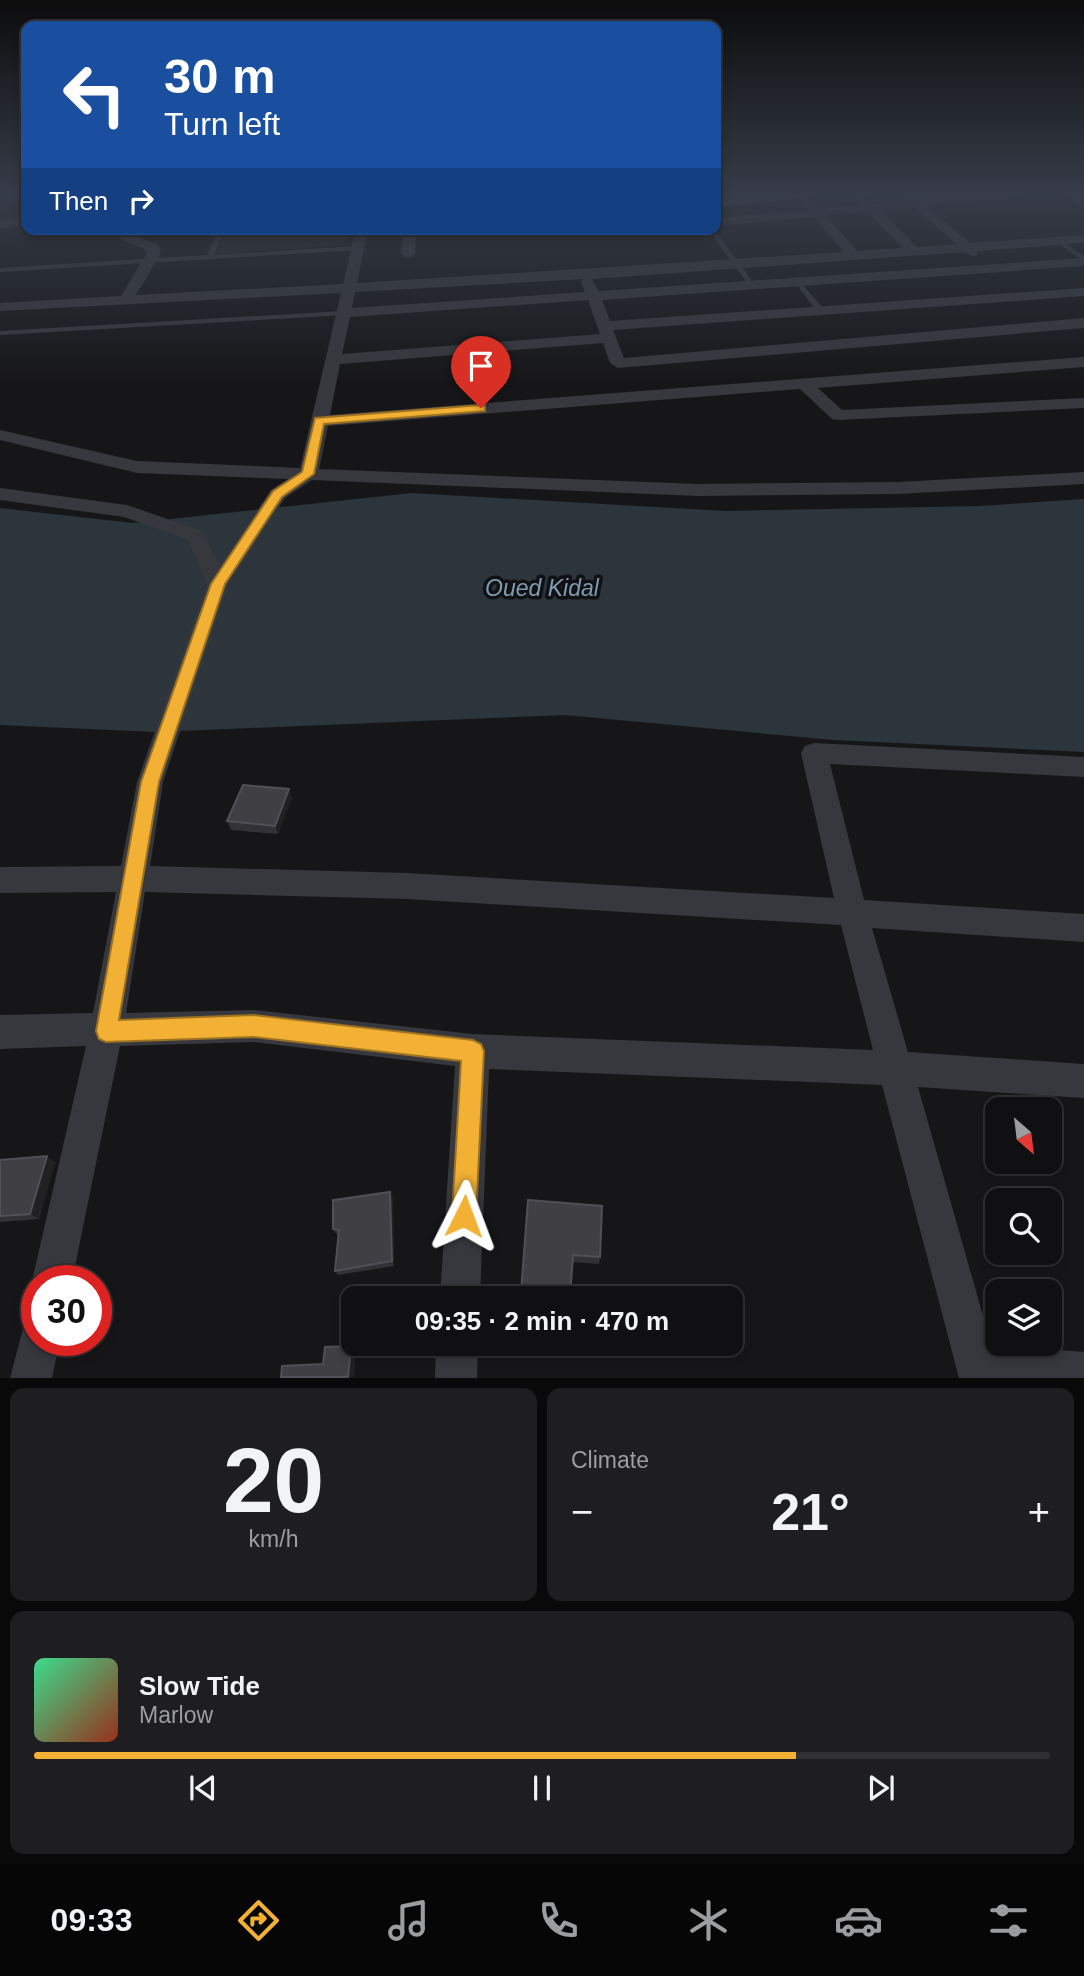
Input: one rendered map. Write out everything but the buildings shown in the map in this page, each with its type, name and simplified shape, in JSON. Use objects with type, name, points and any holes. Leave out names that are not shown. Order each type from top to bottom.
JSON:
[{"type":"street","points":[[126,300],[151,257]]},
{"type":"street","points":[[55,1265],[106,1031],[150,782],[218,584],[278,494],[308,474],[356,257]]},
{"type":"street","points":[[0,307],[585,275],[824,257]]},
{"type":"street","points":[[979,257],[1075,341]]},
{"type":"street","points":[[343,313],[799,284],[1084,261]]},
{"type":"street","points":[[585,275],[618,363],[1084,323]]},
{"type":"street","points":[[333,360],[820,310],[1084,292]]},
{"type":"street","points":[[319,421],[1084,362]]},
{"type":"street","points":[[804,384],[838,415],[1084,402]]},
{"type":"street","points":[[0,435],[137,467],[698,490],[898,488],[1084,478]]},
{"type":"street","points":[[0,494],[127,511],[195,535],[218,584]]},
{"type":"street","points":[[1084,767],[814,753],[852,914],[978,1370],[1084,1373]]},
{"type":"street","points":[[0,880],[134,878],[397,885],[1084,928]]},
{"type":"street","points":[[0,1032],[253,1026],[473,1051],[895,1068],[1084,1082]]},
{"type":"street","points":[[461,1286],[473,1051]]},
{"type":"street","points":[[31,1377],[36,1356]]},
{"type":"street","points":[[456,1377],[457,1356]]},
{"type":"lane","points":[[0,270],[219,257]]},
{"type":"lane","points":[[733,257],[752,286]]},
{"type":"lane","points":[[799,284],[820,310]]},
{"type":"lane","points":[[0,333],[343,313]]},
{"type":"water","name":"Oued Kidal","points":[[412,493],[725,511],[979,506],[1084,499],[1084,752],[833,740],[565,715],[156,732],[0,725],[0,508],[133,523]]},
{"type":"route","points":[[464,1216],[473,1051],[253,1026],[106,1031],[150,782],[218,584],[278,494],[308,474],[319,421],[481,408]]}]
